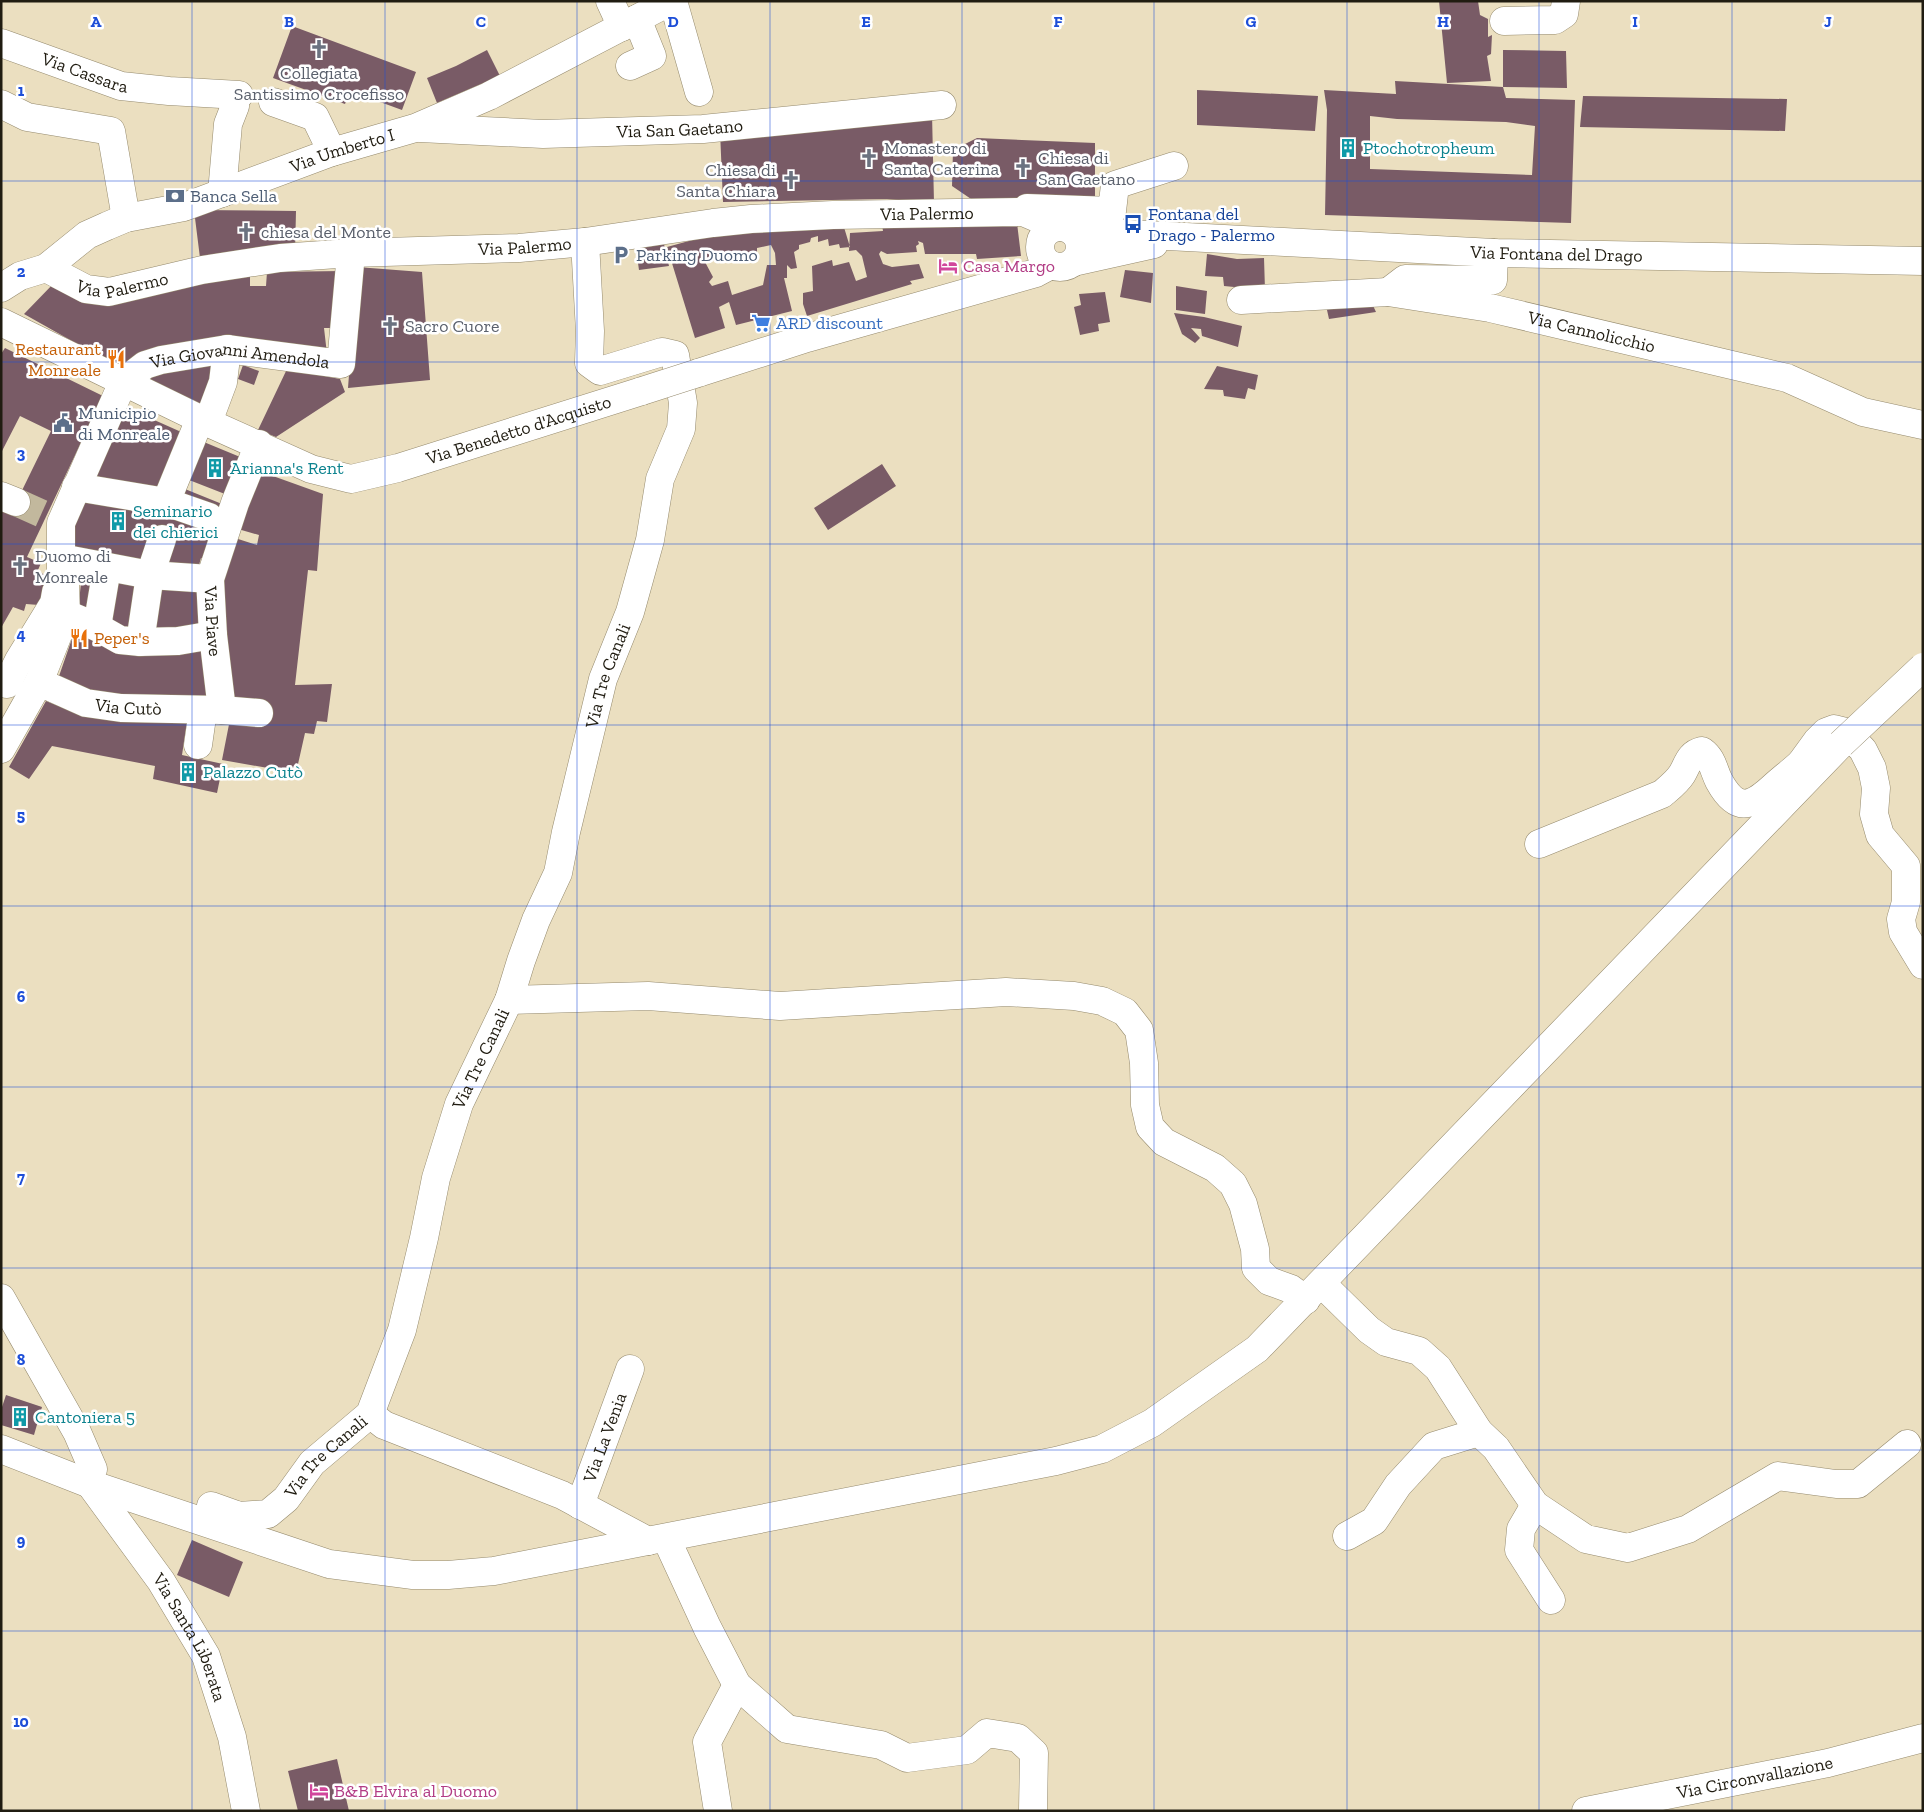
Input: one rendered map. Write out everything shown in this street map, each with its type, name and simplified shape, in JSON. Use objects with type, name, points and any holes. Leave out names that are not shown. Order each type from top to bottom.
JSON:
[{"type":"street","points":[[610,1],[630,23],[652,56],[630,66]]},
{"type":"street","points":[[672,1],[699,92]]},
{"type":"street","name":"Via Umberto I","points":[[46,268],[87,235],[126,218],[184,207],[332,152],[415,128],[489,96],[672,1]]},
{"type":"street","points":[[1504,21],[1555,20],[1564,14],[1566,1]]},
{"type":"street","name":"Via Cassara","points":[[1,43],[121,86],[237,100],[228,124],[222,193]]},
{"type":"street","points":[[273,102],[315,117],[332,152]]},
{"type":"street","points":[[1,104],[27,117],[111,131],[126,218]]},
{"type":"street","name":"Via San Gaetano","points":[[415,128],[543,134],[709,128],[942,105]]},
{"type":"street","points":[[1023,212],[1025,208],[1112,211],[1115,185],[1174,166]]},
{"type":"street","name":"Via Palermo","points":[[46,268],[86,289],[109,292],[202,270],[280,258],[351,253],[519,248],[584,242],[751,219],[833,215],[1023,212],[1065,229]]},
{"type":"street","points":[[1062,263],[1042,255],[1040,243],[1047,232],[1065,229]]},
{"type":"street","name":"Via Fontana del Drago","points":[[1065,229],[1494,253],[1923,261]]},
{"type":"street","name":"Via Fontana del Drago","points":[[1062,263],[1189,236]]},
{"type":"street","name":"Via Tre Canali","points":[[91,1476],[115,1472],[239,1516],[268,1514],[286,1498],[312,1463],[370,1414],[402,1330],[436,1178],[459,1104],[509,1000],[536,920],[558,873],[603,679],[630,612],[650,540],[660,479],[681,429],[688,375],[675,355],[662,352],[600,371],[589,363],[590,331],[584,242]]},
{"type":"street","name":"Via Giovanni Amendola","points":[[123,382],[145,365],[161,360],[227,349],[341,364],[351,253]]},
{"type":"street","points":[[1388,292],[1404,279],[1493,280],[1494,253]]},
{"type":"street","name":"Via Benedetto d'Acquisto","points":[[1,322],[204,421],[311,468],[351,479],[398,468],[688,375],[808,338],[1036,273],[1062,263]]},
{"type":"street","points":[[1,288],[20,276],[46,268]]},
{"type":"street","name":"Via Cannolicchio","points":[[1241,300],[1388,292],[1490,308],[1787,378],[1863,412],[1923,426]]},
{"type":"street","points":[[166,502],[223,382],[227,349]]},
{"type":"street","points":[[1,749],[39,682],[66,614],[65,584],[53,519],[76,487],[123,382]]},
{"type":"street","name":"Via Piave","points":[[198,745],[212,710],[214,635],[210,579],[219,522],[258,444]]},
{"type":"street","points":[[76,487],[166,502],[219,522]]},
{"type":"street","points":[[140,642],[150,575],[162,539]]},
{"type":"street","points":[[61,565],[107,568],[150,575],[210,579]]},
{"type":"street","points":[[7,684],[19,660],[54,603],[61,565]]},
{"type":"street","points":[[97,627],[107,568]]},
{"type":"street","points":[[66,614],[97,627],[120,640],[140,642],[178,641],[214,635]]},
{"type":"street","points":[[1539,844],[1662,794],[1682,775],[1688,760],[1695,753],[1702,751],[1710,757],[1718,780],[1729,797],[1738,803],[1748,804],[1807,769],[1841,744],[1923,667]]},
{"type":"street","name":"Via Cutò","points":[[39,682],[86,703],[121,708],[212,710]]},
{"type":"street","points":[[212,710],[259,713]]},
{"type":"street","points":[[1,1450],[91,1476],[329,1564],[413,1575],[448,1575],[494,1571],[1056,1462],[1102,1449],[1152,1423],[1257,1349],[1314,1292],[1807,769],[1817,741],[1826,732],[1834,729],[1846,732],[1863,750],[1872,768],[1876,788],[1874,814],[1880,835],[1906,866],[1906,902],[1901,918],[1903,932],[1923,965]]},
{"type":"street","points":[[509,1000],[648,996],[780,1006],[1006,992],[1074,996],[1102,1001],[1125,1012],[1139,1030],[1144,1063],[1145,1105],[1150,1127],[1164,1142],[1215,1168],[1233,1184],[1243,1204],[1255,1249],[1256,1268],[1269,1281],[1291,1289],[1314,1292],[1386,1342],[1419,1351],[1438,1368],[1479,1432],[1496,1448],[1535,1505],[1586,1539],[1628,1548],[1688,1529],[1778,1476],[1836,1484],[1858,1484],[1907,1444]]},
{"type":"street","name":"Via Santa Liberata","points":[[1,1298],[77,1432],[91,1476],[161,1580],[206,1656],[232,1737],[246,1811]]},
{"type":"street","name":"Via La Venia","points":[[580,1505],[630,1368]]},
{"type":"street","points":[[370,1414],[384,1425],[562,1495],[580,1505],[657,1539],[737,1685],[787,1729],[881,1745],[908,1758],[967,1750],[987,1733],[1018,1738],[1034,1753],[1033,1811]]},
{"type":"street","points":[[1347,1536],[1374,1521],[1398,1485],[1434,1446],[1479,1432]]},
{"type":"street","points":[[1535,1505],[1520,1529],[1519,1550],[1551,1600]]},
{"type":"street","points":[[718,1811],[707,1742],[737,1685]]},
{"type":"street","name":"Via Circonvallazione","points":[[1586,1811],[1828,1763],[1923,1738]]},
{"type":"building","points":[[1439,1],[1478,1],[1480,15],[1488,19],[1488,37],[1492,35],[1491,54],[1487,56],[1491,81],[1447,83]]},
{"type":"building","name":"Collegiata Santissimo Crocefisso","points":[[292,26],[416,72],[402,110],[350,91],[345,104],[273,78]]},
{"type":"building","name":"Collegiata Santissimo Crocefisso","points":[[487,50],[500,76],[437,103],[427,78]]},
{"type":"building","points":[[1503,50],[1566,51],[1567,88],[1503,87]]},
{"type":"building","name":"Ptochotropheum","points":[[1395,81],[1503,87],[1506,98],[1575,100],[1571,223],[1325,215],[1327,110],[1324,90],[1396,94]],"holes":[[[1370,116],[1397,119],[1506,122],[1535,126],[1532,175],[1370,169]]]},
{"type":"building","points":[[1197,90],[1318,96],[1315,131],[1197,125]]},
{"type":"building","points":[[1583,96],[1787,99],[1785,131],[1580,127]]},
{"type":"building","name":"Monastero di Santa Caterina","points":[[932,113],[934,203],[887,199],[723,202],[720,131]]},
{"type":"building","name":"Chiesa di San Gaetano","points":[[977,138],[1095,143],[1095,205],[974,201],[952,186],[953,150]]},
{"type":"building","name":"chiesa del Monte","points":[[194,210],[296,211],[295,253],[200,258]]},
{"type":"building","points":[[1017,223],[1021,256],[977,259],[976,254],[925,254],[923,243],[918,241],[919,244],[916,246],[917,252],[887,254],[881,251],[879,254],[883,264],[892,267],[919,264],[924,278],[910,281],[912,284],[807,316],[803,304],[803,293],[813,291],[812,266],[832,260],[833,266],[849,262],[856,281],[867,277],[862,256],[856,250],[849,251],[850,233],[883,231],[882,225]]},
{"type":"building","points":[[843,224],[850,247],[840,248],[839,244],[829,246],[828,239],[818,242],[818,236],[811,238],[810,242],[799,245],[799,249],[794,252],[797,268],[791,269],[787,265],[787,278],[784,278],[792,311],[736,325],[729,302],[719,307],[725,328],[695,338],[667,247],[707,236]],"holes":[[[771,245],[775,253],[776,265],[767,265],[763,285],[732,295],[728,281],[712,286],[709,282],[713,277],[705,262],[757,252],[757,248]]]},
{"type":"building","points":[[664,244],[669,266],[639,270],[636,249]]},
{"type":"building","points":[[1207,254],[1237,259],[1264,258],[1265,290],[1224,286],[1223,277],[1205,276]]},
{"type":"building","name":"Sacro Cuore","points":[[357,267],[422,272],[430,380],[348,388]]},
{"type":"building","points":[[1125,270],[1153,273],[1151,303],[1120,297]]},
{"type":"building","points":[[343,271],[340,328],[324,328],[327,354],[264,348],[226,335],[226,342],[157,354],[118,367],[24,314],[55,282],[250,273],[250,286],[266,286],[267,272]]},
{"type":"building","points":[[1176,286],[1207,291],[1205,314],[1176,310]]},
{"type":"building","points":[[1105,292],[1110,322],[1098,324],[1099,331],[1080,335],[1074,307],[1081,305],[1079,294]]},
{"type":"building","points":[[1369,297],[1376,312],[1329,319],[1325,301]]},
{"type":"building","points":[[1174,313],[1204,317],[1242,326],[1238,347],[1202,336],[1201,329],[1191,328],[1200,338],[1195,343],[1182,334]]},
{"type":"building","name":"Municipio di Monreale","points":[[5,348],[103,396],[27,557],[41,563],[38,570],[49,579],[51,587],[39,605],[26,604],[24,611],[13,607],[1,628],[1,508],[11,513],[51,431],[20,416],[1,453],[1,354]]},
{"type":"building","points":[[217,364],[205,406],[144,377]]},
{"type":"building","points":[[243,365],[259,371],[254,385],[238,379]]},
{"type":"building","points":[[1217,366],[1258,375],[1255,390],[1248,388],[1245,399],[1224,396],[1223,390],[1204,389]]},
{"type":"building","points":[[287,369],[340,379],[345,392],[276,437],[258,430]]},
{"type":"building","points":[[125,407],[188,435],[164,491],[92,483]]},
{"type":"building","name":"Arianna's Rent","points":[[199,440],[245,459],[230,496],[184,478]]},
{"type":"building","points":[[882,464],[896,486],[828,530],[814,508]]},
{"type":"building","points":[[259,471],[323,494],[317,571],[308,570],[295,685],[332,684],[327,722],[317,721],[314,734],[305,733],[296,773],[222,760],[233,704],[220,581],[235,538],[257,545],[259,535],[238,529]]},
{"type":"building","points":[[180,487],[227,506],[209,560],[201,558],[197,572],[149,568],[68,551],[83,493],[175,498]]},
{"type":"building","points":[[82,573],[101,576],[94,619],[78,612]]},
{"type":"building","points":[[115,578],[143,582],[136,635],[105,625]]},
{"type":"building","points":[[159,585],[203,588],[207,631],[155,637]]},
{"type":"building","points":[[76,627],[209,646],[213,702],[95,698],[58,679]]},
{"type":"building","points":[[46,701],[82,715],[187,722],[182,755],[223,764],[217,793],[153,779],[155,766],[52,746],[29,779],[9,767]]},
{"type":"building","name":"Cantoniera 5","points":[[6,1395],[42,1407],[34,1435],[1,1425],[1,1410]]},
{"type":"building","points":[[192,1540],[243,1562],[229,1597],[177,1575]]},
{"type":"building","name":"B&B Elvira al Duomo","points":[[337,1759],[349,1811],[298,1811],[288,1771]]},
{"type":"tunnel","points":[[16,502],[45,515]]},
{"type":"place","name":"Collegiata Santissimo Crocefisso","points":[[319,49]]},
{"type":"place","name":"Ptochotropheum","points":[[1348,148]]},
{"type":"place","name":"Monastero di Santa Caterina","points":[[869,158]]},
{"type":"place","name":"Chiesa di San Gaetano","points":[[1023,168]]},
{"type":"place","name":"Chiesa di Santa Chiara","points":[[791,180]]},
{"type":"place","name":"Banca Sella","points":[[175,196]]},
{"type":"place","name":"Fontana del Drago - Palermo","points":[[1133,224]]},
{"type":"place","name":"chiesa del Monte","points":[[246,232]]},
{"type":"place","name":"Parking Duomo","points":[[621,255]]},
{"type":"place","name":"Casa Margo","points":[[948,266]]},
{"type":"place","name":"ARD discount","points":[[761,323]]},
{"type":"place","name":"Sacro Cuore","points":[[390,326]]},
{"type":"place","name":"Restaurant Monreale","points":[[116,359]]},
{"type":"place","name":"Municipio di Monreale","points":[[63,423]]},
{"type":"place","name":"Arianna's Rent","points":[[215,468]]},
{"type":"place","name":"Seminario dei chierici","points":[[118,521]]},
{"type":"place","name":"Duomo di Monreale","points":[[20,566]]},
{"type":"place","name":"Peper's","points":[[79,638]]},
{"type":"place","name":"Palazzo Cutò","points":[[188,772]]},
{"type":"place","name":"Cantoniera 5","points":[[20,1417]]},
{"type":"place","name":"B&B Elvira al Duomo","points":[[319,1791]]}]
